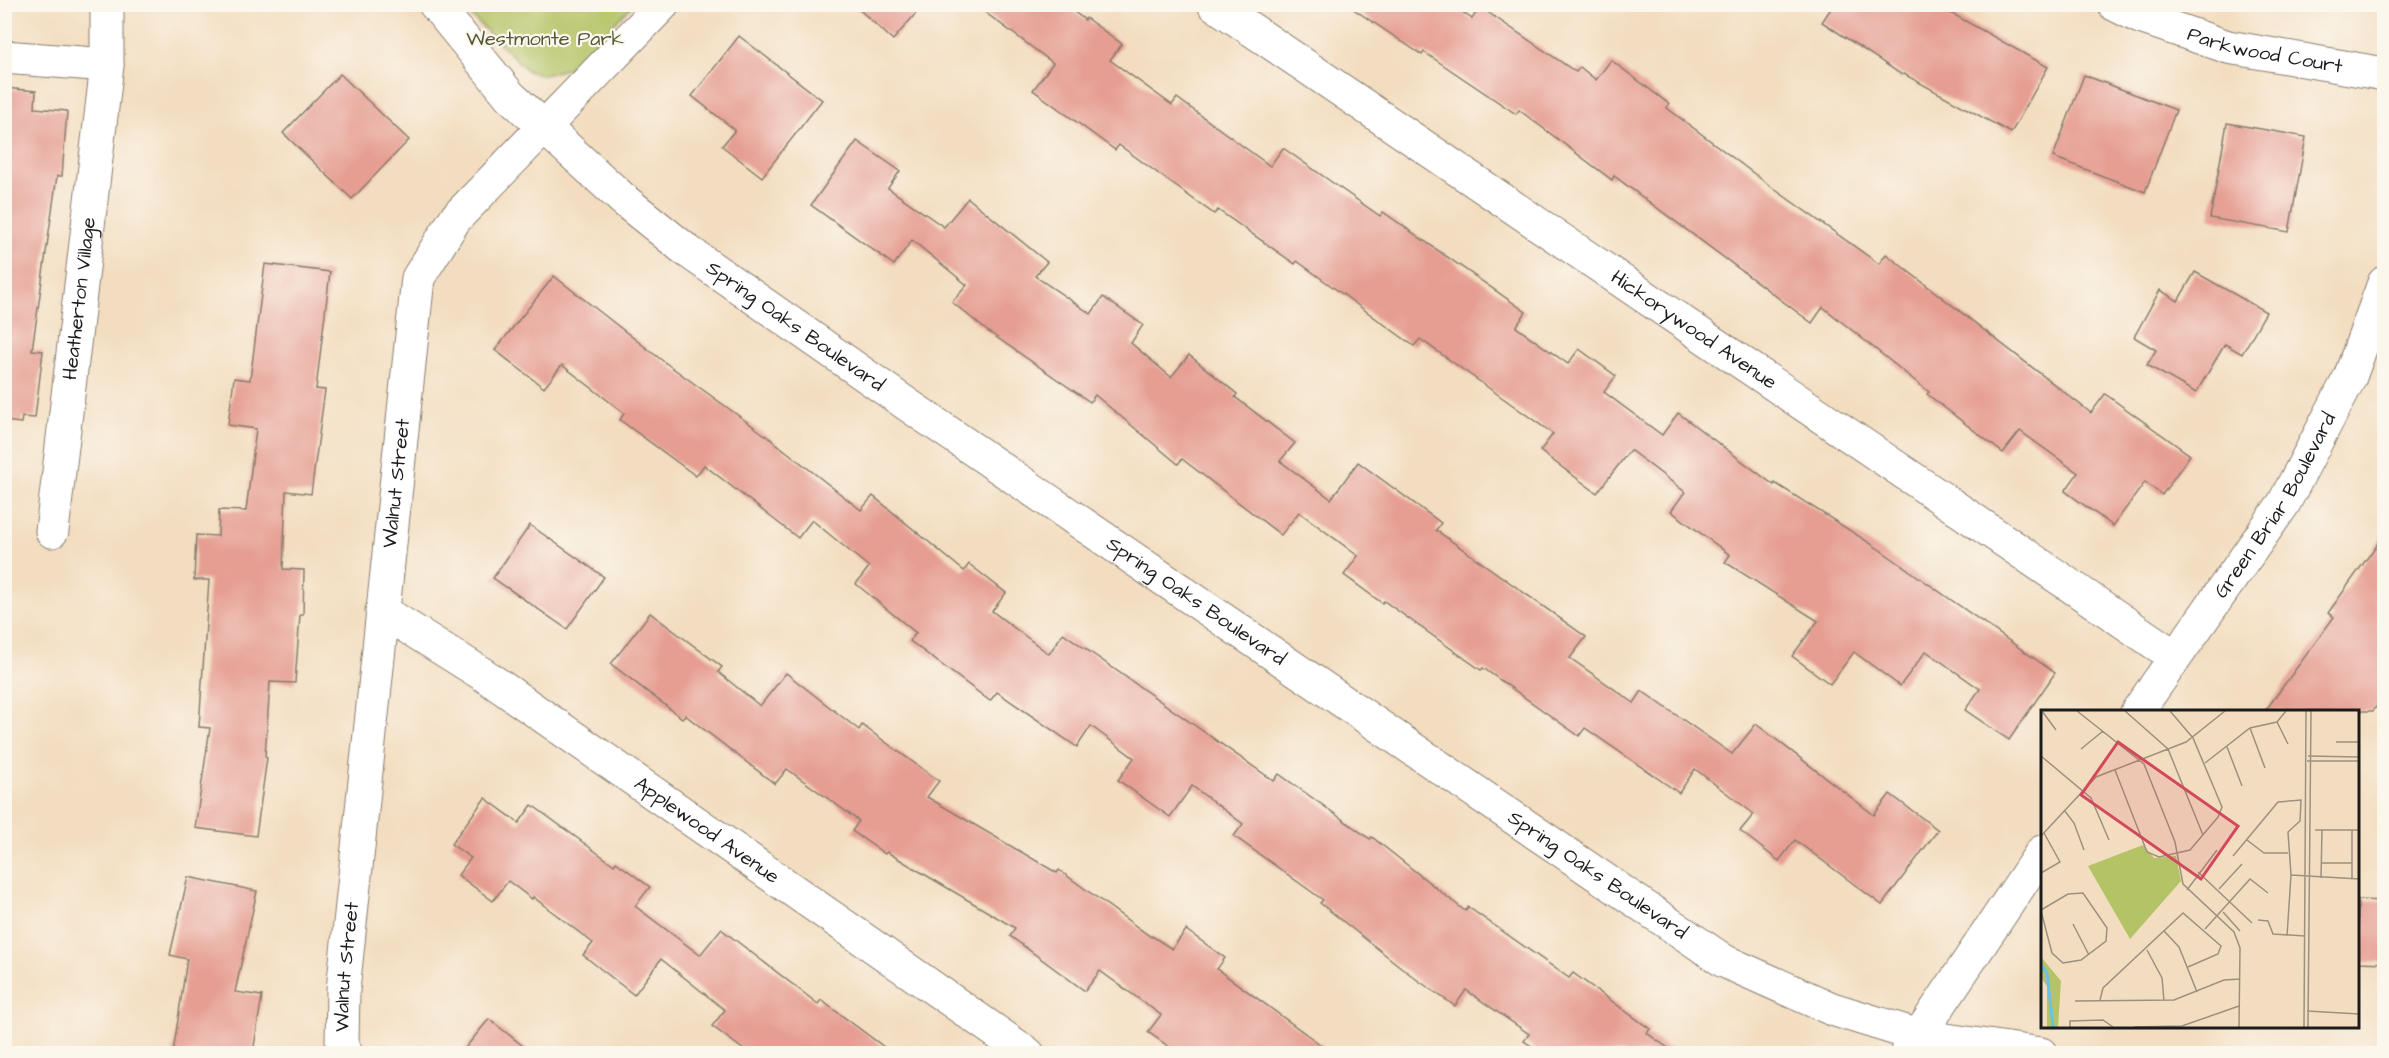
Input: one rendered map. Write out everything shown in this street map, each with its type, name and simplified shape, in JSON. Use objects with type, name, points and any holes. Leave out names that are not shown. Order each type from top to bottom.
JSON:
[{"type":"street","name":"Heatherton Village","points":[[52,531],[107,65],[107,4]]},
{"type":"street","name":"Spring Oaks Boulevard","points":[[435,4],[510,96],[625,201],[686,250],[916,411],[1724,961],[1913,1045],[2042,1053]]},
{"type":"street","name":"Walnut Street","points":[[346,1053],[342,1043],[343,990],[418,278],[455,219],[663,4]]},
{"type":"street","name":"Hickorywood Avenue","points":[[1214,4],[2174,656]]},
{"type":"street","name":"Parkwood Court","points":[[2114,4],[2140,17],[2228,47],[2385,74]]},
{"type":"street","points":[[4,57],[107,65]]},
{"type":"street","name":"Green Briar Boulevard","points":[[2138,710],[2284,503],[2350,377],[2385,284]]},
{"type":"street","name":"Applewood Avenue","points":[[382,611],[484,675],[1028,1053]]},
{"type":"street","points":[[1913,1045],[2041,855]]},
{"type":"green space","name":"Westmonte Park","points":[[460,5],[633,5],[569,68],[544,75],[528,71]]},
{"type":"building","points":[[853,4],[924,4],[893,40]]},
{"type":"building","points":[[974,4],[1064,4],[1122,44],[1110,60],[1172,105],[1177,98],[1270,166],[1283,148],[1380,216],[1383,212],[1526,312],[1516,327],[1568,364],[1579,349],[1616,376],[1604,392],[1662,435],[1678,413],[1774,485],[1775,483],[1876,547],[2055,673],[2009,740],[1965,710],[1980,689],[1926,651],[1900,686],[1854,652],[1830,684],[1792,656],[1818,621],[1725,562],[1730,555],[1671,511],[1685,492],[1630,450],[1597,493],[1540,451],[1553,434],[1507,401],[1420,339],[1414,346],[1297,261],[1295,264],[1218,210],[1214,214],[1119,145],[1115,150],[1033,90],[1053,63]]},
{"type":"building","points":[[1346,4],[1451,4],[1472,19],[1480,7],[1576,72],[1580,67],[1596,80],[1611,60],[1669,104],[1667,108],[1777,191],[1879,264],[1886,254],[2091,413],[2105,394],[2190,455],[2162,495],[2145,482],[2113,526],[2065,491],[2078,473],[2020,431],[2003,453],[1927,394],[1929,392],[1823,307],[1812,323],[1614,176],[1612,180],[1519,110],[1516,114],[1424,52],[1422,55]]},
{"type":"building","points":[[1834,4],[1935,4],[2048,67],[2011,133],[1904,74],[1902,75],[1822,22]]},
{"type":"building","points":[[739,36],[822,100],[762,177],[722,146],[735,130],[692,96]]},
{"type":"building","points":[[340,74],[409,140],[352,199],[283,133]]},
{"type":"building","points":[[2084,75],[2176,110],[2145,192],[2053,157]]},
{"type":"building","points":[[4,88],[36,91],[35,108],[67,111],[62,176],[57,176],[32,350],[43,351],[35,418],[22,417],[21,423],[4,421]]},
{"type":"building","points":[[2227,123],[2306,137],[2289,232],[2210,218]]},
{"type":"building","points":[[857,141],[900,171],[888,188],[944,227],[968,198],[1047,262],[1035,276],[1091,314],[1103,297],[1143,325],[1131,343],[1171,377],[1189,355],[1237,394],[1235,397],[1295,443],[1280,461],[1331,499],[1358,462],[1441,523],[1436,530],[1586,637],[1570,658],[1634,703],[1642,691],[1732,754],[1756,724],[1874,815],[1890,794],[1938,830],[1882,905],[1795,840],[1779,861],[1740,831],[1754,814],[1695,769],[1679,793],[1585,728],[1579,736],[1483,668],[1481,670],[1344,575],[1358,556],[1299,512],[1281,535],[1182,459],[1178,464],[1095,395],[1090,402],[986,330],[952,302],[967,285],[912,240],[894,265],[811,205]]},
{"type":"building","points":[[265,264],[330,272],[316,389],[325,390],[311,494],[286,491],[283,569],[304,570],[303,615],[300,615],[295,683],[270,682],[265,757],[267,758],[256,836],[195,828],[210,728],[199,727],[209,580],[194,580],[196,535],[218,536],[219,510],[246,511],[256,429],[228,425],[234,378],[250,380]]},
{"type":"building","points":[[2195,272],[2266,312],[2242,354],[2225,344],[2196,393],[2147,365],[2156,350],[2134,337],[2160,290],[2178,301]]},
{"type":"building","points":[[554,276],[861,510],[873,496],[964,571],[969,564],[1006,593],[992,611],[1049,654],[1063,633],[1274,781],[1279,774],[1370,839],[1372,837],[1465,911],[1468,907],[1569,978],[1573,973],[1650,1029],[1647,1033],[1675,1053],[1542,1053],[1524,1041],[1529,1034],[1466,990],[1455,1006],[1416,979],[1320,903],[1323,900],[1234,836],[1243,824],[1192,786],[1170,817],[1118,780],[1134,758],[1091,726],[1077,747],[997,692],[990,701],[910,641],[916,633],[856,584],[869,567],[812,520],[798,538],[704,465],[696,476],[620,420],[624,413],[562,365],[544,388],[495,350]]},
{"type":"building","points":[[530,525],[604,577],[567,629],[493,578]]},
{"type":"building","points":[[2385,533],[2385,695],[2373,711],[2266,710],[2334,617],[2328,613]]},
{"type":"building","points":[[650,613],[722,667],[718,672],[760,706],[786,673],[859,730],[862,725],[939,781],[927,797],[1057,873],[1059,870],[1151,937],[1172,949],[1186,930],[1225,958],[1217,969],[1332,1053],[1178,1053],[1148,1032],[1161,1015],[1100,971],[1085,991],[1010,936],[1015,928],[887,852],[885,854],[852,831],[859,821],[787,769],[775,784],[685,715],[682,718],[611,664]]},
{"type":"building","points":[[485,798],[519,823],[532,805],[614,865],[616,862],[650,887],[635,906],[700,955],[721,929],[818,1004],[821,1000],[892,1053],[748,1053],[712,1026],[725,1010],[661,959],[634,995],[583,955],[593,943],[533,897],[532,899],[508,881],[493,901],[458,875],[471,858],[451,844]]},
{"type":"building","points":[[188,877],[257,891],[235,992],[262,996],[253,1053],[173,1053],[187,959],[170,955]]},
{"type":"building","points":[[2359,900],[2385,901],[2385,963],[2359,962]]},
{"type":"building","points":[[489,1019],[532,1053],[461,1053]]}]
